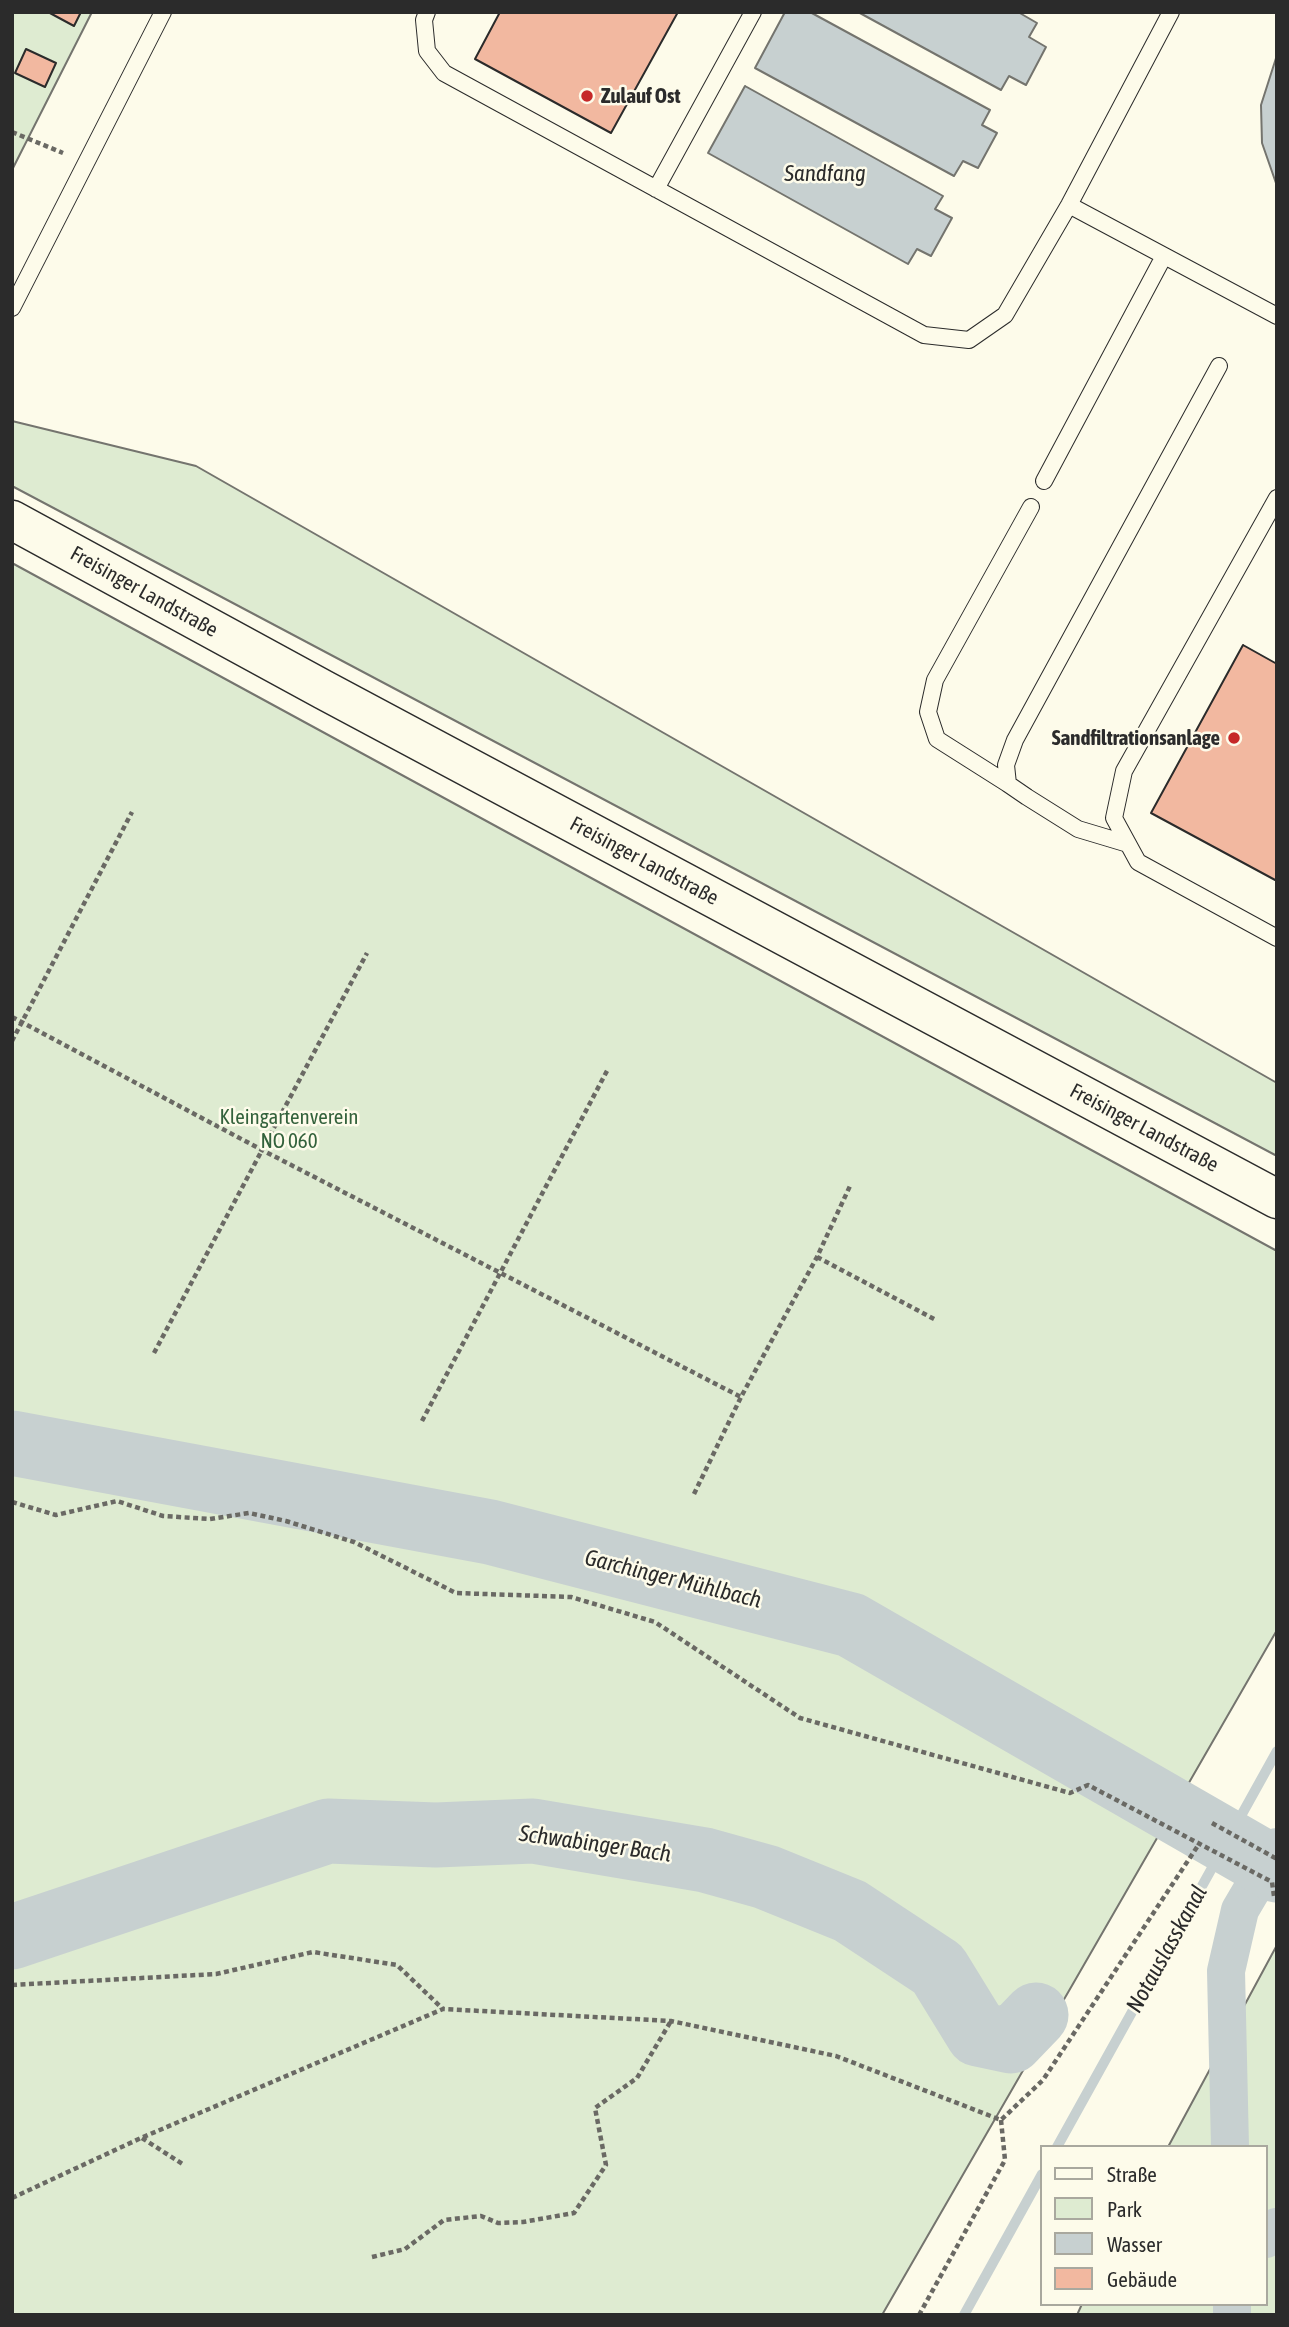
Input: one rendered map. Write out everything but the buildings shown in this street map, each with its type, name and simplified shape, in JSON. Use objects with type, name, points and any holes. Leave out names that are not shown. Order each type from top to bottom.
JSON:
[{"type":"main road","name":"Freisinger Landstraße","points":[[12,520],[324,691],[1277,1199]]},
{"type":"lane","points":[[12,308],[163,12]]},
{"type":"lane","points":[[427,12],[427,51],[444,73],[924,335],[969,340],[1005,315],[1069,205],[1171,12]]},
{"type":"lane","points":[[656,188],[753,12]]},
{"type":"lane","points":[[1069,205],[1277,316]]},
{"type":"lane","points":[[1044,481],[1164,256]]},
{"type":"lane","points":[[1008,784],[1006,765],[1015,740],[1219,366]]},
{"type":"lane","points":[[1277,498],[1124,771],[1114,818],[1138,862],[1277,938]]},
{"type":"lane","points":[[1031,507],[935,680],[928,712],[937,739],[1078,829],[1128,844]]},
{"type":"path","points":[[12,132],[87,162]]},
{"type":"path","points":[[12,1041],[132,812]]},
{"type":"path","points":[[154,1353],[367,953]]},
{"type":"path","points":[[12,1017],[262,1150],[740,1397]]},
{"type":"path","points":[[422,1421],[608,1069]]},
{"type":"path","points":[[694,1494],[740,1397],[817,1257],[850,1186]]},
{"type":"path","points":[[817,1257],[936,1320]]},
{"type":"path","points":[[12,1502],[55,1515],[117,1501],[163,1516],[211,1519],[249,1513],[286,1521],[354,1542],[456,1593],[571,1597],[655,1622],[800,1718],[1070,1793],[1088,1785],[1272,1882],[1275,1897]]},
{"type":"path","points":[[1212,1822],[1277,1859]]},
{"type":"path","points":[[1001,2120],[1043,2080],[1199,1844]]},
{"type":"path","points":[[12,1986],[216,1974],[313,1952],[397,1965],[443,2009]]},
{"type":"path","points":[[12,2198],[141,2138],[443,2009],[671,2021],[836,2056],[1001,2120]]},
{"type":"path","points":[[372,2257],[405,2249],[444,2220],[481,2216],[498,2223],[523,2222],[574,2213],[606,2165],[595,2108],[637,2078],[671,2021]]},
{"type":"path","points":[[919,2315],[1005,2160],[1001,2120]]},
{"type":"path","points":[[141,2138],[184,2165]]},
{"type":"green space","points":[[12,12],[92,12],[12,170]]},
{"type":"green space","points":[[12,421],[196,466],[1277,1083],[1277,1156],[12,486]]},
{"type":"green space","name":"Kleingartenverein NO 060","points":[[12,563],[1277,1251],[1277,1630],[882,2315],[12,2315]]},
{"type":"green space","points":[[1277,1945],[1277,2315],[1077,2315],[1081,2306],[1268,2306],[1268,2145],[1169,2145]]},
{"type":"water","name":"Sandfang","points":[[785,12],[810,12],[990,110],[982,125],[997,133],[978,168],[963,161],[954,176],[755,68]]},
{"type":"water","points":[[858,12],[1018,12],[1037,23],[1029,37],[1046,47],[1026,85],[1009,76],[1001,90]]},
{"type":"water","points":[[1277,55],[1277,186],[1262,143],[1261,105]]},
{"type":"water","name":"Sandfang","points":[[745,86],[943,196],[935,209],[952,218],[931,256],[917,249],[908,264],[708,153]]},
{"type":"waterway","name":"Garchinger Mühlbach","points":[[12,1443],[490,1532],[851,1625],[1277,1870]]},
{"type":"waterway","name":"Notauslasskanal","points":[[1058,2145],[1277,1751]]},
{"type":"waterway","name":"Schwabinger Bach","points":[[12,1937],[328,1831],[436,1835],[533,1831],[705,1860],[766,1877],[850,1911],[938,1969],[978,2034],[1011,2041],[1036,2015]]},
{"type":"waterway","points":[[1230,2145],[1226,1971],[1240,1910],[1277,1847]]},
{"type":"waterway","points":[[1254,1886],[1277,1888]]},
{"type":"waterway","name":"Notauslasskanal","points":[[964,2315],[1040,2178]]},
{"type":"waterway","points":[[1268,2237],[1276,2227]]},
{"type":"waterway","points":[[1232,2306],[1232,2315]]},
{"type":"place","name":"Zulauf Ost","points":[[587,96]]},
{"type":"place","name":"Sandfiltrationsanlage","points":[[1234,738]]}]
